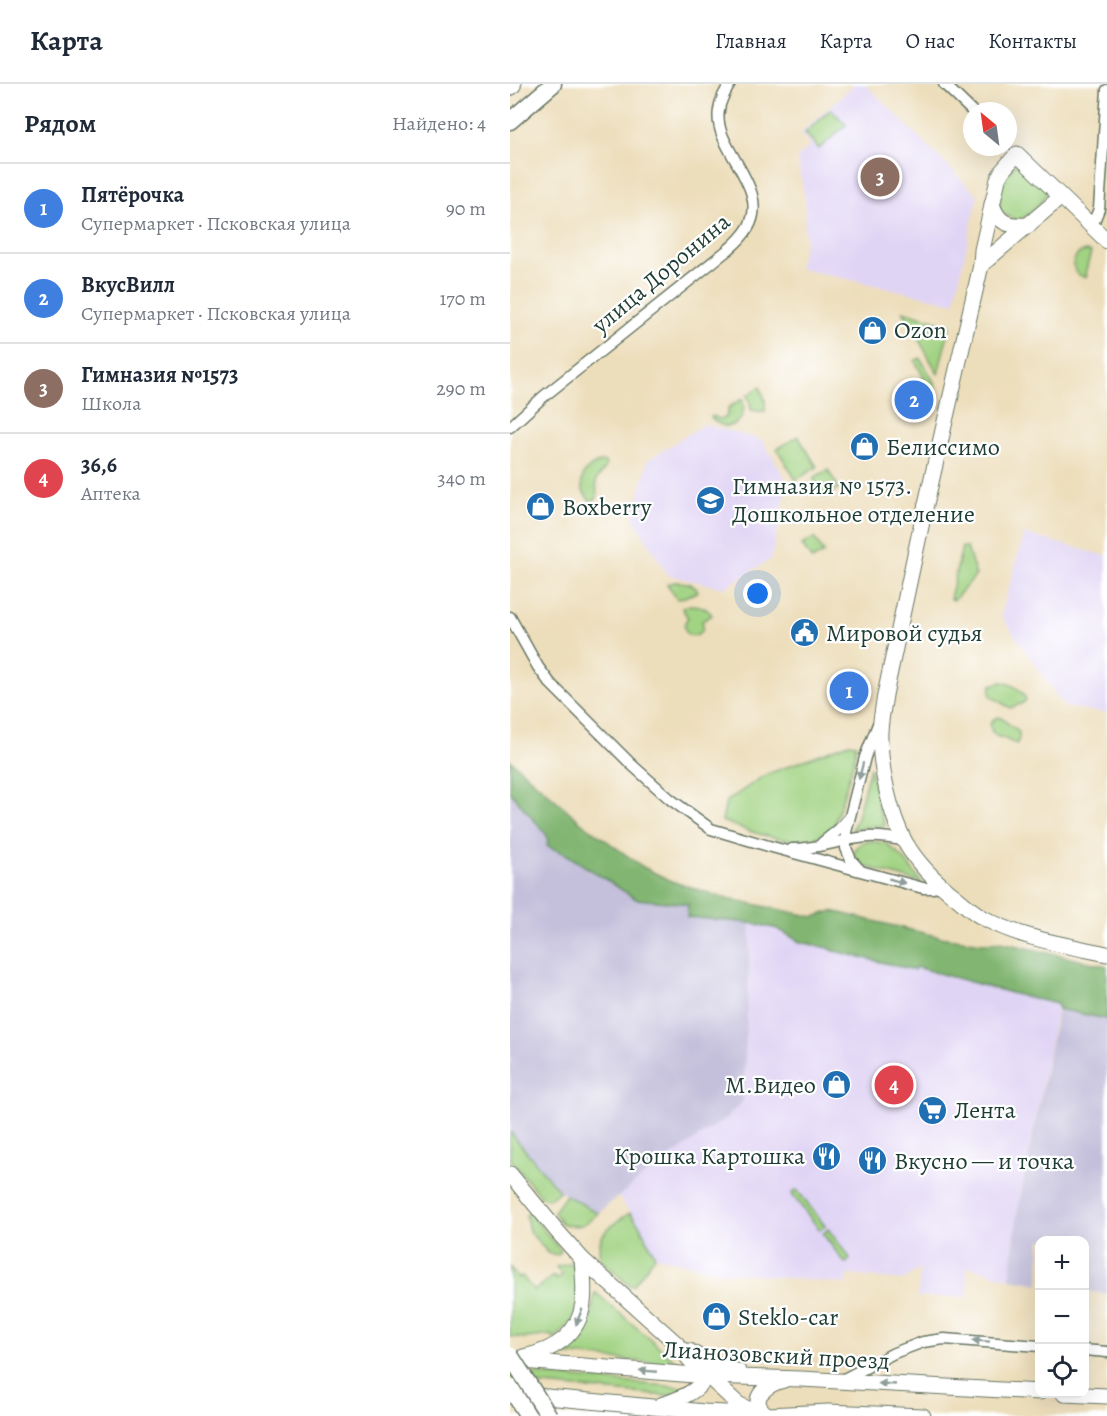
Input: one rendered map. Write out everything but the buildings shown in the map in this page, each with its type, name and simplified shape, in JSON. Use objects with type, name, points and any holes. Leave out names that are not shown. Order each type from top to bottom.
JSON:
[{"type":"main road","points":[[510,121],[553,84]]},
{"type":"main road","points":[[1017,155],[1107,241]]},
{"type":"main road","points":[[1009,156],[998,179],[992,204],[981,265],[881,716],[880,740],[883,769],[895,817],[905,841],[914,856],[940,885],[979,916],[997,924],[1055,944],[1107,954]]},
{"type":"main road","points":[[981,265],[1062,197]]},
{"type":"main road","points":[[992,204],[1002,221],[1013,226],[1029,225]]},
{"type":"main road","points":[[510,1174],[582,1260],[676,1343],[706,1376],[738,1404],[766,1415]]},
{"type":"main road","points":[[549,1416],[511,1358],[531,1356],[552,1347],[565,1339],[577,1324],[583,1302],[582,1260]]},
{"type":"main road","points":[[676,1343],[703,1359],[753,1377]]},
{"type":"main road","name":"Лианозовский проезд","points":[[511,1358],[706,1376],[790,1378],[1035,1392]]},
{"type":"main road","points":[[655,1406],[682,1397],[701,1383],[708,1371],[703,1359]]},
{"type":"main road","points":[[766,1415],[760,1407],[760,1394],[774,1383],[790,1378]]},
{"type":"main road","points":[[510,1387],[528,1416]]},
{"type":"main road","points":[[510,1393],[705,1412],[766,1415],[828,1412],[923,1416]]},
{"type":"main road","points":[[1089,1395],[1107,1396]]},
{"type":"main road","points":[[510,1403],[519,1416]]},
{"type":"street","name":"улица Доронина","points":[[510,427],[543,397],[729,249],[749,226],[753,211],[748,183],[720,129],[718,111],[723,95],[730,84]]},
{"type":"street","points":[[944,84],[963,102]]},
{"type":"street","points":[[1092,226],[1099,209],[1107,90]]},
{"type":"street","points":[[510,617],[538,667],[550,683],[632,765],[670,799],[711,829],[923,888],[940,885]]},
{"type":"street","points":[[861,870],[851,860],[846,848],[848,819],[865,757],[881,716]]},
{"type":"street","points":[[813,847],[830,838],[848,819]]},
{"type":"street","points":[[780,849],[813,847],[867,837],[888,837],[905,841]]},
{"type":"street","points":[[840,1381],[894,1353],[922,1342],[944,1339],[1035,1346]]},
{"type":"street","points":[[1089,1350],[1107,1352]]},
{"type":"shaded area","points":[[855,84],[865,84],[978,196],[954,303],[798,268],[805,242],[805,199],[797,158],[811,145],[801,133]]},
{"type":"shaded area","name":"Гимназия № 1573. Дошкольное отделение","points":[[704,424],[762,440],[788,482],[771,559],[724,588],[668,575],[633,518],[648,460]]},
{"type":"shaded area","points":[[1024,534],[1107,556],[1107,713],[1065,707],[1001,616]]},
{"type":"shaded area","points":[[510,792],[549,837],[548,846],[566,854],[636,899],[689,904],[687,917],[751,923],[743,1101],[726,1118],[651,1170],[598,1213],[559,1191],[510,1132]]},
{"type":"shaded area","points":[[751,923],[778,929],[803,943],[916,967],[1058,1004],[1017,1215],[1010,1279],[967,1266],[968,1297],[918,1297],[920,1269],[903,1280],[848,1275],[846,1284],[717,1271],[655,1256],[640,1226],[618,1196],[726,1118],[743,1101]]},
{"type":"shaded area","points":[[1058,1009],[1107,1019],[1107,1294],[1089,1292],[1089,1236],[1035,1236],[1035,1283],[1010,1279],[1017,1215]]},
{"type":"green space","points":[[831,109],[846,125],[819,149],[805,133]]},
{"type":"green space","points":[[1015,164],[1021,164],[1047,191],[1035,208],[1017,221],[1000,212],[1000,187]]},
{"type":"green space","points":[[1086,251],[1091,252],[1086,278],[1077,274],[1073,265],[1077,255]]},
{"type":"green space","points":[[903,311],[950,325],[938,374]]},
{"type":"green space","points":[[920,358],[936,385],[930,406],[919,403],[924,378],[915,361]]},
{"type":"green space","points":[[760,387],[765,400],[765,412],[751,410],[747,395]]},
{"type":"green space","points":[[742,399],[743,414],[735,424],[723,425],[711,417],[725,418],[728,408]]},
{"type":"green space","points":[[798,436],[817,467],[796,480],[777,449]]},
{"type":"green space","points":[[605,462],[606,467],[596,480],[597,497],[592,502],[583,491],[582,479],[588,468]]},
{"type":"green space","points":[[828,470],[839,488],[824,497],[813,478]]},
{"type":"green space","points":[[814,538],[824,553],[812,560],[802,545]]},
{"type":"green space","points":[[962,547],[967,548],[976,575],[954,600],[950,599]]},
{"type":"green space","points":[[675,582],[694,586],[698,591],[677,599],[667,584]]},
{"type":"green space","points":[[690,605],[702,607],[712,615],[702,621],[702,631],[696,635],[689,635],[684,626],[688,618],[682,608]]},
{"type":"green space","points":[[1001,682],[1016,688],[1026,700],[1010,708],[992,697],[991,685]]},
{"type":"green space","points":[[999,717],[1019,732],[1017,744],[992,732],[990,724]]},
{"type":"green space","points":[[849,743],[856,744],[854,761],[834,826],[823,834],[810,839],[780,839],[748,831],[722,821],[726,802],[765,775]]},
{"type":"green space","points":[[510,760],[582,823],[643,867],[671,881],[725,898],[814,917],[832,911],[940,937],[983,943],[1001,942],[1107,966],[1107,1019],[1058,1009],[1057,1004],[916,967],[914,970],[800,942],[778,929],[751,923],[687,917],[688,904],[636,899],[566,854],[547,846],[546,834],[510,792]]},
{"type":"green space","points":[[870,767],[885,825],[852,829],[857,817]]},
{"type":"green space","points":[[865,841],[886,843],[904,859],[922,883],[860,865],[854,851]]},
{"type":"green space","points":[[510,1132],[559,1191],[554,1196],[548,1199],[541,1197],[510,1159]]},
{"type":"green space","points":[[797,1190],[825,1226],[820,1230],[793,1196],[792,1193]]},
{"type":"green space","points":[[566,1195],[598,1213],[581,1225],[561,1223],[554,1212]]},
{"type":"green space","points":[[529,1212],[561,1251],[558,1255],[548,1253],[529,1231],[526,1216]]},
{"type":"green space","points":[[630,1213],[640,1226],[655,1256],[633,1286],[601,1260],[599,1251],[606,1231]]},
{"type":"green space","points":[[828,1229],[849,1257],[846,1263],[823,1234]]},
{"type":"green space","points":[[571,1263],[578,1275],[575,1318],[554,1339],[552,1335],[510,1337],[510,1267],[518,1278],[522,1276],[534,1291],[553,1276],[557,1280],[562,1275],[556,1267]]},
{"type":"green space","points":[[596,1293],[677,1362],[676,1365],[561,1354],[577,1341],[590,1322]]},
{"type":"green space","points":[[510,1372],[689,1388],[667,1396],[510,1382]]},
{"type":"place","name":"Гимназия №1573","points":[[880,177]]},
{"type":"place","name":"Ozon","points":[[873,330]]},
{"type":"place","name":"ВкусВилл","points":[[914,400]]},
{"type":"place","name":"Белиссимо","points":[[865,447]]},
{"type":"place","name":"Гимназия № 1573. Дошкольное отделение","points":[[711,500]]},
{"type":"place","name":"Boxberry","points":[[541,507]]},
{"type":"place","name":"Мировой судья","points":[[805,633]]},
{"type":"place","name":"Пятёрочка","points":[[849,691]]},
{"type":"place","name":"М.Видео","points":[[837,1085]]},
{"type":"place","name":"36,6","points":[[894,1085]]},
{"type":"place","name":"Лента","points":[[933,1110]]},
{"type":"place","name":"Крошка Картошка","points":[[826,1156]]},
{"type":"place","name":"Вкусно — и точка","points":[[873,1161]]},
{"type":"place","name":"Steklo-car","points":[[717,1317]]}]
